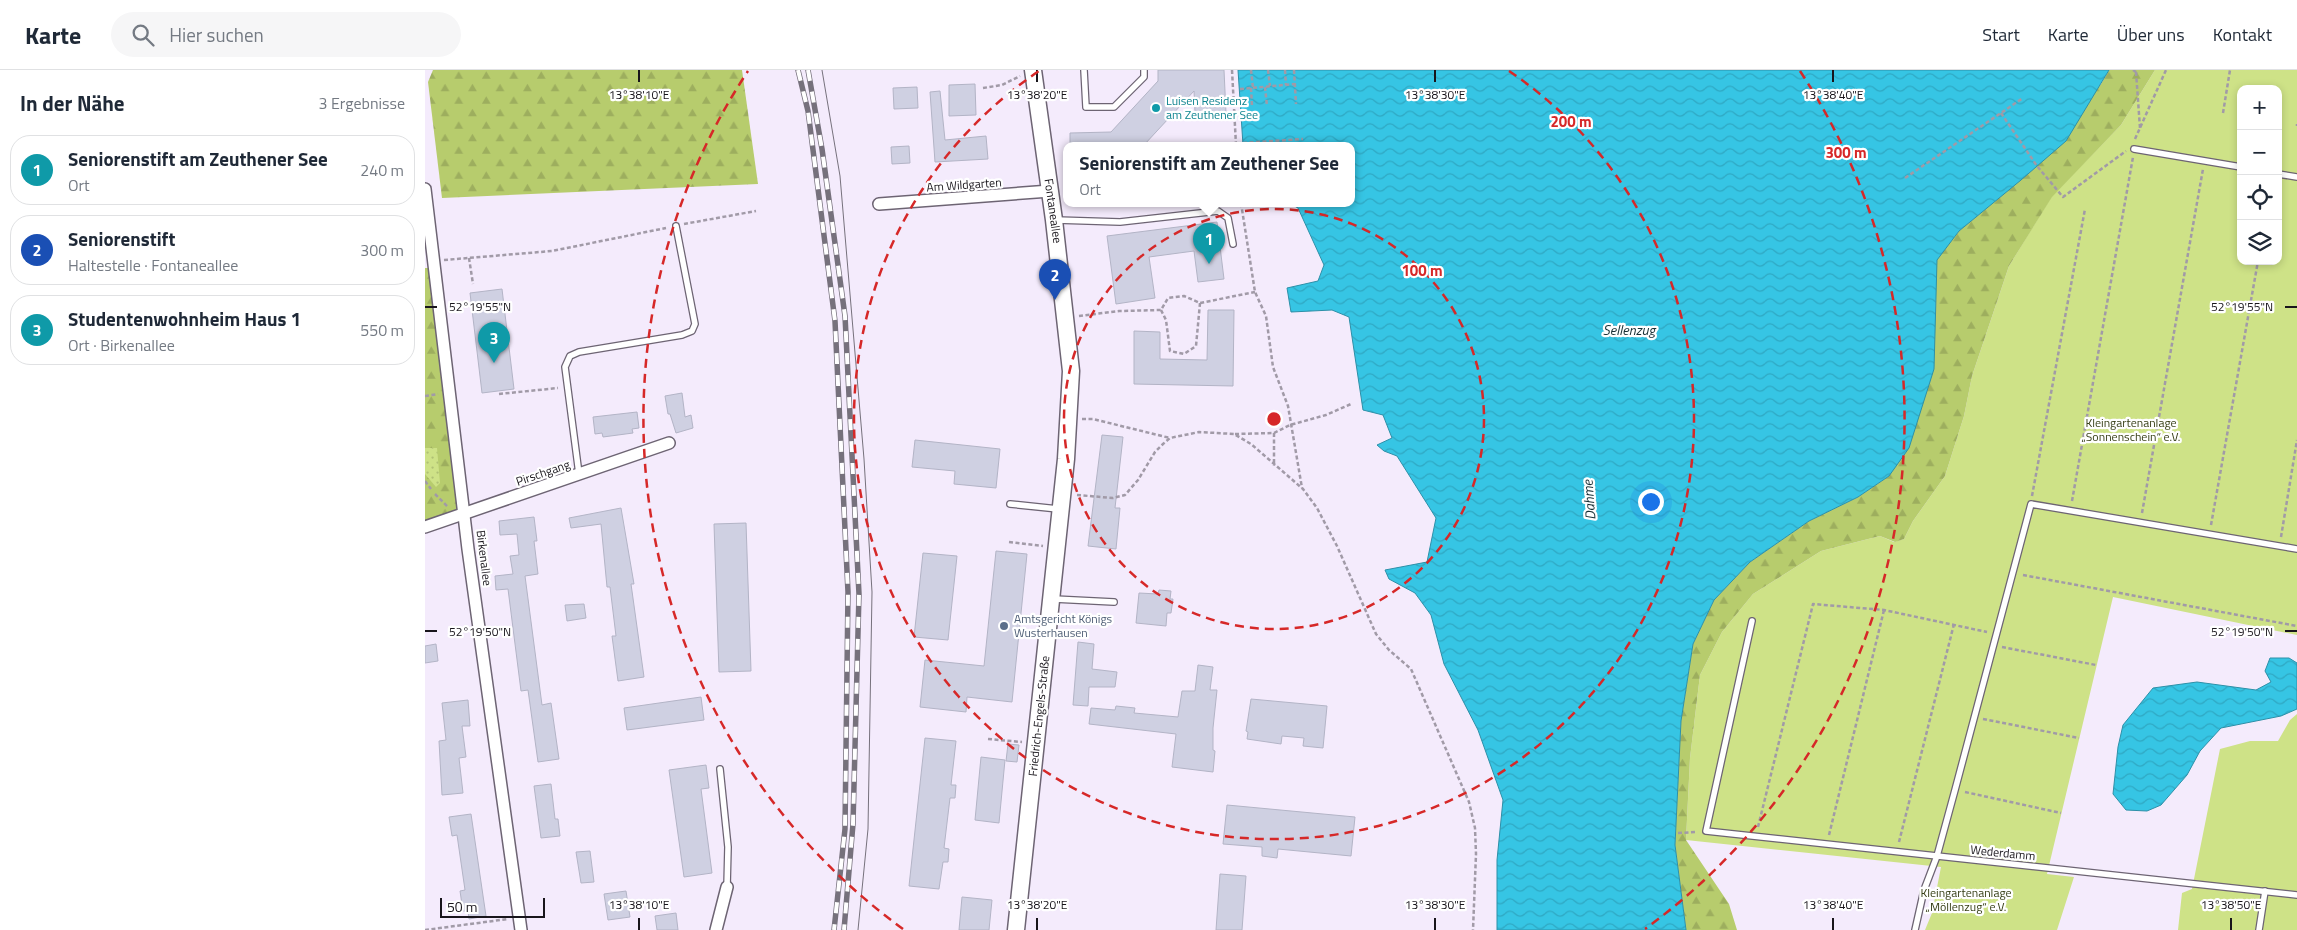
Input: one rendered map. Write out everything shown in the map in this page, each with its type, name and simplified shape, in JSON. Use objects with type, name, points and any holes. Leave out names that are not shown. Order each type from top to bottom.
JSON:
[{"type":"main road","name":"Fontaneallee","points":[[1027,73],[1050,191],[1076,416]]},
{"type":"main road","name":"Friedrich-Engels-Straße","points":[[1016,930],[1061,501],[1076,416]]},
{"type":"street","name":"Birkenallee","points":[[425,190],[429,261],[521,930]]},
{"type":"street","name":"Am Wildgarten","points":[[879,204],[1050,191]]},
{"type":"street","name":"Pirschgang","points":[[425,527],[669,443]]},
{"type":"street","points":[[716,930],[727,887]]},
{"type":"lane","points":[[1084,70],[1086,107],[1114,107],[1144,76],[1143,70]]},
{"type":"lane","points":[[2132,147],[2237,166]]},
{"type":"lane","points":[[2282,175],[2297,177]]},
{"type":"lane","points":[[1054,220],[1120,222],[1218,212],[1228,218],[1233,244]]},
{"type":"lane","points":[[579,475],[565,368],[570,356],[579,352],[682,335],[692,331],[695,324],[676,226]]},
{"type":"lane","points":[[1010,504],[1061,501]]},
{"type":"lane","points":[[1915,930],[1924,890],[1937,856],[2011,573],[2031,504],[2297,549]]},
{"type":"lane","points":[[1052,599],[1114,602]]},
{"type":"lane","points":[[1706,831],[1752,621]]},
{"type":"lane","points":[[720,769],[728,846],[727,887]]},
{"type":"lane","name":"Wederdamm","points":[[1706,831],[1896,850],[2297,895]]},
{"type":"lane","points":[[2259,930],[2265,891]]},
{"type":"path","points":[[1232,70],[1236,142]]},
{"type":"path","points":[[1251,70],[1252,106]]},
{"type":"path","points":[[1268,70],[1269,86]]},
{"type":"path","points":[[1285,70],[1287,85]]},
{"type":"path","points":[[1294,70],[1296,104]]},
{"type":"path","points":[[2070,510],[2132,147],[2166,70]]},
{"type":"path","points":[[2223,113],[2230,70]]},
{"type":"path","points":[[2136,71],[2140,130]]},
{"type":"path","points":[[983,88],[1002,85],[1027,73]]},
{"type":"path","points":[[1240,89],[1295,84]]},
{"type":"path","points":[[1265,87],[1267,106]]},
{"type":"path","points":[[1905,178],[2023,98]]},
{"type":"path","points":[[2001,112],[2037,166],[2063,197],[2132,147]]},
{"type":"path","points":[[1258,142],[1303,139]]},
{"type":"path","points":[[2140,522],[2204,161]]},
{"type":"path","points":[[1242,207],[1255,292],[1266,316],[1273,367],[1287,402],[1302,488]]},
{"type":"path","points":[[2031,504],[2085,209]]},
{"type":"path","points":[[429,261],[552,251],[756,212]]},
{"type":"path","points":[[469,258],[473,284]]},
{"type":"path","points":[[2210,534],[2257,265]]},
{"type":"path","points":[[1161,310],[1168,298],[1184,296],[1200,303],[1255,292]]},
{"type":"path","points":[[1161,310],[1166,320],[1170,351],[1185,354],[1196,346],[1200,303]]},
{"type":"path","points":[[1077,316],[1119,311],[1161,310]]},
{"type":"path","points":[[499,394],[567,387]]},
{"type":"path","points":[[425,396],[435,395]]},
{"type":"path","points":[[1076,416],[1170,438],[1199,432],[1234,434],[1274,433],[1326,416],[1351,404]]},
{"type":"path","points":[[1274,433],[1274,466]]},
{"type":"path","points":[[1234,434],[1251,444],[1274,466],[1302,488],[1317,508],[1333,538],[1377,634],[1389,650],[1411,669],[1469,802],[1475,828],[1476,854],[1473,930]]},
{"type":"path","points":[[1061,501],[1113,498],[1125,494],[1138,480],[1155,452],[1170,438]]},
{"type":"path","points":[[2279,546],[2297,440]]},
{"type":"path","points":[[425,481],[431,489]]},
{"type":"path","points":[[1009,542],[1044,546]]},
{"type":"path","points":[[2011,573],[2297,626]]},
{"type":"path","points":[[1756,836],[1813,604],[1884,610],[1996,634]]},
{"type":"path","points":[[1826,844],[1884,610]]},
{"type":"path","points":[[1896,850],[1954,624]]},
{"type":"path","points":[[1993,645],[2096,665]]},
{"type":"path","points":[[1974,717],[2079,738]]},
{"type":"path","points":[[988,739],[1023,742]]},
{"type":"path","points":[[1955,790],[2061,813]]},
{"type":"path","points":[[1678,832],[1706,831]]},
{"type":"path","points":[[425,930],[519,917]]},
{"type":"green space","points":[[433,70],[742,70],[758,184],[442,198],[428,82]]},
{"type":"green space","points":[[2109,70],[2155,70],[2121,125],[2052,197],[2009,266],[1972,376],[1964,416],[1945,476],[1913,521],[1904,539],[1895,542],[1880,536],[1821,551],[1753,594],[1722,632],[1700,675],[1690,758],[1686,840],[1729,904],[1737,930],[1686,930],[1675,845],[1681,721],[1693,644],[1714,600],[1750,562],[1809,521],[1858,497],[1889,476],[1936,315],[1936,260],[1959,231],[2037,166],[2101,84]]},
{"type":"green space","name":"Kleingartenanlage „Sonnenschein“ e.V.","points":[[2155,70],[2297,70],[2297,635],[2113,597],[2047,874],[2074,877],[2057,930],[1925,930],[1932,913],[1941,867],[1686,840],[1690,758],[1700,675],[1722,632],[1753,594],[1821,551],[1880,536],[1894,542],[1904,539],[1913,521],[1945,476],[1964,416],[1972,376],[2009,266],[2052,196],[2121,125]]},
{"type":"green space","points":[[425,268],[430,268],[460,511],[425,523]]},
{"type":"green space","points":[[425,448],[437,448],[440,483],[436,487],[425,474]]},
{"type":"green space","points":[[2297,714],[2297,930],[2178,930],[2182,893],[2192,889],[2220,749],[2250,741],[2278,741],[2290,720]]},
{"type":"water","name":"Sellenzug","points":[[1238,70],[2109,70],[2066,141],[1959,231],[1937,260],[1934,369],[1909,448],[1889,476],[1858,497],[1809,521],[1750,562],[1714,600],[1693,644],[1681,721],[1675,845],[1686,930],[1497,930],[1497,860],[1503,800],[1478,730],[1444,664],[1431,615],[1415,593],[1389,579],[1385,570],[1427,562],[1436,518],[1397,456],[1384,451],[1377,445],[1392,438],[1383,415],[1363,410],[1349,317],[1332,310],[1291,312],[1287,288],[1318,281],[1324,265],[1296,207],[1355,207],[1355,142],[1243,142]]},
{"type":"water","points":[[2270,658],[2289,658],[2297,663],[2297,709],[2281,716],[2221,728],[2200,751],[2187,775],[2161,805],[2147,811],[2126,810],[2113,794],[2118,747],[2123,725],[2153,688],[2197,682],[2256,690],[2271,682],[2265,671]]},
{"type":"building","name":"Luisen Residenz am Zeuthener See","points":[[1158,70],[1224,70],[1226,113],[1195,113],[1194,91],[1147,142],[1070,142],[1070,133],[1111,132],[1158,81]]},
{"type":"building","points":[[975,84],[976,115],[949,116],[949,85]]},
{"type":"building","points":[[917,87],[918,108],[894,109],[893,88]]},
{"type":"building","points":[[940,91],[945,140],[986,136],[988,159],[935,162],[930,92]]},
{"type":"building","points":[[909,146],[910,163],[892,164],[891,147]]},
{"type":"building","points":[[1217,222],[1224,279],[1198,282],[1194,251],[1149,257],[1155,298],[1116,304],[1107,236]]},
{"type":"building","points":[[502,289],[514,389],[482,393],[470,293]]},
{"type":"building","points":[[1208,310],[1234,310],[1233,386],[1134,384],[1134,331],[1160,332],[1160,359],[1207,360]]},
{"type":"building","points":[[682,393],[685,417],[691,415],[693,428],[676,433],[670,414],[668,414],[665,396]]},
{"type":"building","points":[[637,412],[639,428],[632,429],[633,433],[603,437],[602,433],[595,434],[593,417]]},
{"type":"building","points":[[1102,435],[1123,437],[1115,508],[1120,508],[1116,549],[1088,546]]},
{"type":"building","points":[[915,440],[1000,449],[996,488],[954,484],[955,471],[912,467]]},
{"type":"building","points":[[621,508],[634,584],[631,584],[644,677],[618,681],[612,636],[616,636],[610,587],[607,587],[601,524],[571,528],[569,518]]},
{"type":"building","points":[[534,517],[537,541],[534,541],[538,574],[525,576],[542,705],[551,703],[559,759],[538,762],[528,690],[521,691],[508,589],[496,590],[495,576],[513,574],[510,556],[519,555],[517,534],[500,535],[499,521]]},
{"type":"building","points":[[746,523],[751,671],[719,672],[714,524]]},
{"type":"building","name":"Amtsgericht Königs Wusterhausen","points":[[996,551],[1027,554],[1012,702],[967,697],[966,712],[920,707],[925,660],[984,666]]},
{"type":"building","points":[[923,553],[957,556],[948,640],[914,637]]},
{"type":"building","points":[[1159,590],[1171,591],[1170,599],[1173,599],[1171,613],[1167,613],[1166,626],[1136,623],[1139,593],[1158,594]]},
{"type":"building","points":[[584,604],[586,618],[567,621],[565,605]]},
{"type":"building","points":[[1078,642],[1094,644],[1092,669],[1117,672],[1115,687],[1089,687],[1088,706],[1073,705]]},
{"type":"building","points":[[436,644],[438,661],[425,663],[425,646]]},
{"type":"building","points":[[1198,665],[1213,667],[1210,690],[1217,690],[1213,728],[1213,750],[1215,751],[1213,772],[1172,767],[1176,734],[1089,724],[1091,708],[1115,710],[1116,706],[1135,708],[1134,713],[1178,717],[1182,691],[1195,691]]},
{"type":"building","points":[[701,697],[704,720],[627,730],[624,708]]},
{"type":"building","points":[[1251,699],[1327,706],[1323,748],[1303,746],[1304,738],[1282,736],[1281,744],[1247,739],[1248,732],[1246,731]]},
{"type":"building","points":[[468,700],[470,726],[462,726],[466,757],[459,758],[463,793],[442,795],[439,741],[446,740],[442,703]]},
{"type":"building","points":[[925,738],[956,741],[951,785],[956,785],[955,798],[950,798],[944,848],[949,849],[948,862],[943,862],[939,889],[909,886]]},
{"type":"building","points":[[1008,744],[1019,745],[1017,762],[1006,761]]},
{"type":"building","points":[[981,757],[1005,760],[999,823],[975,820]]},
{"type":"building","points":[[706,765],[709,788],[701,789],[712,873],[684,877],[669,770]]},
{"type":"building","points":[[551,784],[555,819],[558,819],[560,836],[541,838],[534,786]]},
{"type":"building","points":[[1227,805],[1355,817],[1351,856],[1278,849],[1277,858],[1262,856],[1262,847],[1223,844]]},
{"type":"building","points":[[471,814],[486,916],[469,919],[468,911],[463,911],[460,891],[465,890],[457,835],[452,836],[449,817]]},
{"type":"building","points":[[590,851],[594,882],[581,883],[576,852]]},
{"type":"building","points":[[1220,874],[1246,876],[1242,930],[1216,930]]},
{"type":"building","points":[[626,891],[630,917],[608,920],[604,894]]},
{"type":"building","points":[[962,897],[992,900],[989,930],[959,930]]},
{"type":"building","points":[[676,913],[678,930],[657,930],[655,916]]},
{"type":"tram line","points":[[822,70],[840,176],[864,459],[872,592],[868,829],[858,930]]},
{"type":"railway","points":[[798,70],[808,111],[835,321],[848,592],[845,829],[834,930]]},
{"type":"railway","points":[[808,70],[822,149],[845,316],[859,594],[853,824],[844,930]]},
{"type":"place","name":"Luisen Residenz am Zeuthener See","points":[[1156,108]]},
{"type":"place","name":"Seniorenstift am Zeuthener See","points":[[1209,264]]},
{"type":"place","name":"Seniorenstift","points":[[1055,300]]},
{"type":"place","name":"Studentenwohnheim Haus 1","points":[[494,363]]},
{"type":"place","name":"Amtsgericht Königs Wusterhausen","points":[[1004,626]]},
{"type":"water label","name":"Dahme","points":[[1589,500]]},
{"type":"park label","name":"Kleingartenanlage „Möllenzug“ e.V.","points":[[1966,900]]}]
